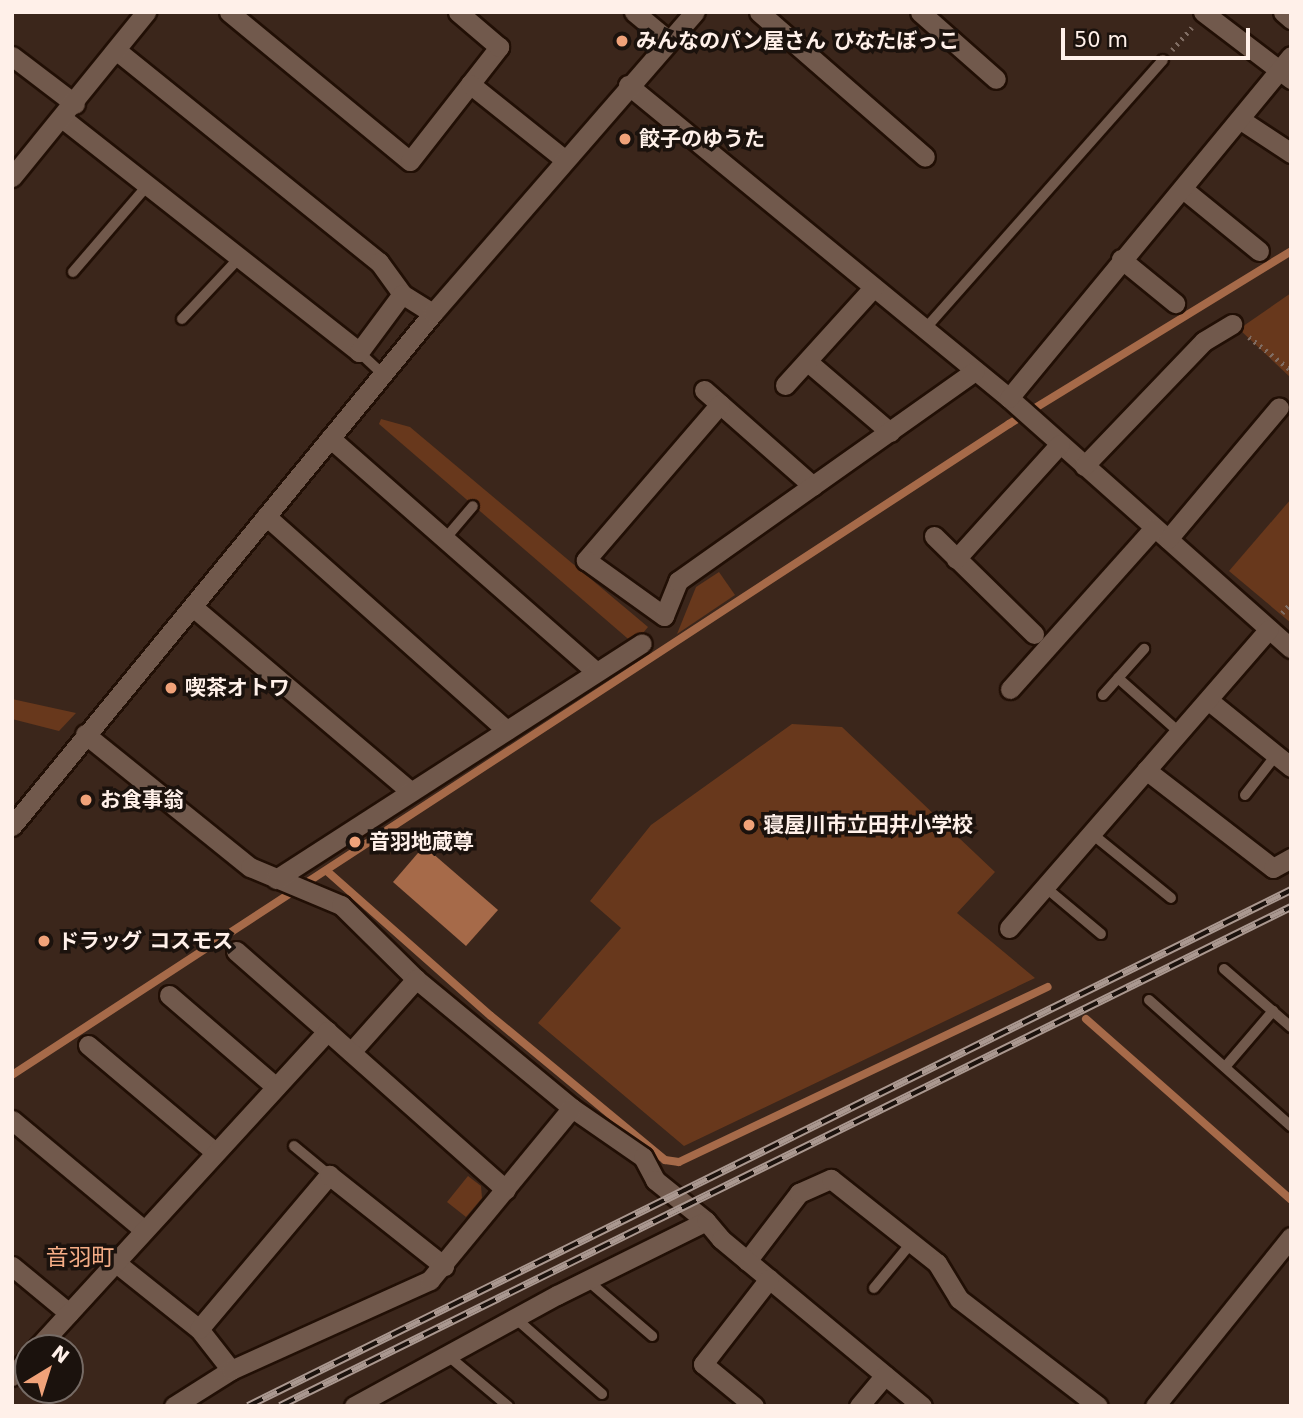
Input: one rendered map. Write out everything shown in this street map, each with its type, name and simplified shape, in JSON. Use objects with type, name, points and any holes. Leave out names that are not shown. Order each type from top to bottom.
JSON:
[{"type":"street","points":[[229,12],[410,161],[499,47],[458,12]]},
{"type":"street","points":[[634,12],[669,41]]},
{"type":"street","points":[[12,826],[433,313],[628,85],[695,12]]},
{"type":"street","points":[[759,12],[925,158]]},
{"type":"street","points":[[920,12],[996,79]]},
{"type":"street","points":[[1283,12],[1291,19]]},
{"type":"street","points":[[1011,400],[1121,259],[1287,68],[1203,13]]},
{"type":"street","points":[[12,177],[116,50],[139,15]]},
{"type":"street","points":[[116,50],[379,262],[402,294],[433,313]]},
{"type":"street","points":[[12,56],[147,186],[359,352],[402,294]]},
{"type":"street","points":[[470,83],[564,159]]},
{"type":"street","points":[[628,85],[1011,400],[1291,648]]},
{"type":"street","points":[[1241,120],[1291,152]]},
{"type":"street","points":[[1183,189],[1259,251]]},
{"type":"street","points":[[1121,259],[1175,303]]},
{"type":"street","points":[[785,385],[874,287]]},
{"type":"street","points":[[1084,466],[1204,341],[1232,324]]},
{"type":"street","points":[[808,362],[890,432]]},
{"type":"street","points":[[720,404],[586,560],[664,616],[678,581],[975,371]]},
{"type":"street","points":[[704,390],[813,486]]},
{"type":"street","points":[[1010,689],[1279,407]]},
{"type":"street","points":[[330,439],[596,672]]},
{"type":"street","points":[[956,559],[1060,444]]},
{"type":"street","points":[[267,516],[506,730]]},
{"type":"street","points":[[934,536],[1034,634]]},
{"type":"street","points":[[193,607],[409,790]]},
{"type":"street","points":[[1009,928],[1269,629]]},
{"type":"street","points":[[284,882],[409,790],[642,643]]},
{"type":"street","points":[[1208,700],[1284,761]]},
{"type":"street","points":[[85,734],[250,867],[341,905],[416,979],[572,1108],[643,1157],[655,1180],[706,1221],[747,1261],[922,1406]]},
{"type":"street","points":[[1146,770],[1272,868],[1291,858]]},
{"type":"street","points":[[236,951],[506,1190]]},
{"type":"street","points":[[351,1052],[416,979]]},
{"type":"street","points":[[169,995],[276,1087]]},
{"type":"street","points":[[50,1334],[327,1031]]},
{"type":"street","points":[[88,1045],[215,1152]]},
{"type":"street","points":[[174,1406],[231,1370],[430,1280],[572,1108]]},
{"type":"street","points":[[12,1120],[144,1230]]},
{"type":"street","points":[[200,1329],[329,1175],[444,1266]]},
{"type":"street","points":[[747,1261],[799,1194],[831,1179],[937,1263],[959,1299],[1098,1406]]},
{"type":"street","points":[[354,1406],[514,1317],[706,1221]]},
{"type":"street","points":[[1155,1406],[1291,1237]]},
{"type":"street","points":[[115,1262],[200,1329],[231,1370]]},
{"type":"street","points":[[12,1266],[69,1313]]},
{"type":"street","points":[[754,1406],[703,1364],[769,1279]]},
{"type":"street","points":[[859,1406],[885,1375]]},
{"type":"lane","points":[[925,329],[1163,60]]},
{"type":"lane","points":[[73,272],[147,186]]},
{"type":"lane","points":[[183,319],[239,258]]},
{"type":"lane","points":[[359,352],[383,374]]},
{"type":"lane","points":[[445,539],[473,506]]},
{"type":"lane","points":[[1103,695],[1143,649]]},
{"type":"lane","points":[[1118,678],[1179,732]]},
{"type":"lane","points":[[1245,795],[1284,761]]},
{"type":"lane","points":[[1091,833],[1171,898]]},
{"type":"lane","points":[[1045,887],[1101,934]]},
{"type":"lane","points":[[1224,970],[1291,1027]]},
{"type":"lane","points":[[1149,1000],[1291,1126]]},
{"type":"lane","points":[[1224,1067],[1273,1012]]},
{"type":"lane","points":[[294,1146],[329,1175]]},
{"type":"lane","points":[[874,1288],[912,1242]]},
{"type":"lane","points":[[587,1280],[652,1336]]},
{"type":"lane","points":[[514,1317],[602,1394]]},
{"type":"lane","points":[[446,1353],[508,1406]]},
{"type":"path","points":[[1163,60],[1203,13]]},
{"type":"path","points":[[1232,324],[1291,370]]},
{"type":"shaded area","points":[[1291,293],[1291,378],[1239,329]]},
{"type":"shaded area","points":[[381,419],[410,427],[648,627],[634,644],[379,424]]},
{"type":"shaded area","points":[[1291,499],[1291,623],[1229,571]]},
{"type":"shaded area","points":[[719,572],[735,595],[677,634],[696,587]]},
{"type":"shaded area","points":[[12,699],[76,713],[59,731],[12,719]]},
{"type":"shaded area","points":[[792,724],[842,727],[995,872],[957,913],[1035,978],[684,1146],[538,1023],[621,928],[590,901],[651,825]]},
{"type":"shaded area","points":[[424,846],[498,910],[466,946],[393,882]]},
{"type":"shaded area","points":[[468,1176],[481,1186],[482,1198],[466,1217],[447,1202]]},
{"type":"waterway","points":[[12,1075],[1009,424],[1291,251]]},
{"type":"waterway","points":[[328,872],[491,1016],[665,1160],[679,1162],[1048,987]]},
{"type":"waterway","points":[[1086,1019],[1291,1200]]},
{"type":"railway","points":[[248,1406],[1291,890]]},
{"type":"railway","points":[[280,1406],[1291,907]]},
{"type":"place","name":"みんなのパン屋さん ひなたぼっこ","points":[[622,41]]},
{"type":"place","name":"餃子のゆうた","points":[[625,139]]},
{"type":"place","name":"喫茶オトワ","points":[[171,688]]},
{"type":"place","name":"お食事翁","points":[[86,800]]},
{"type":"place","name":"寝屋川市立田井小学校","points":[[749,825]]},
{"type":"place","name":"音羽地蔵尊","points":[[355,842]]},
{"type":"place","name":"ドラッグ コスモス","points":[[44,941]]},
{"type":"district","name":"音羽町","points":[[80,1257]]}]
